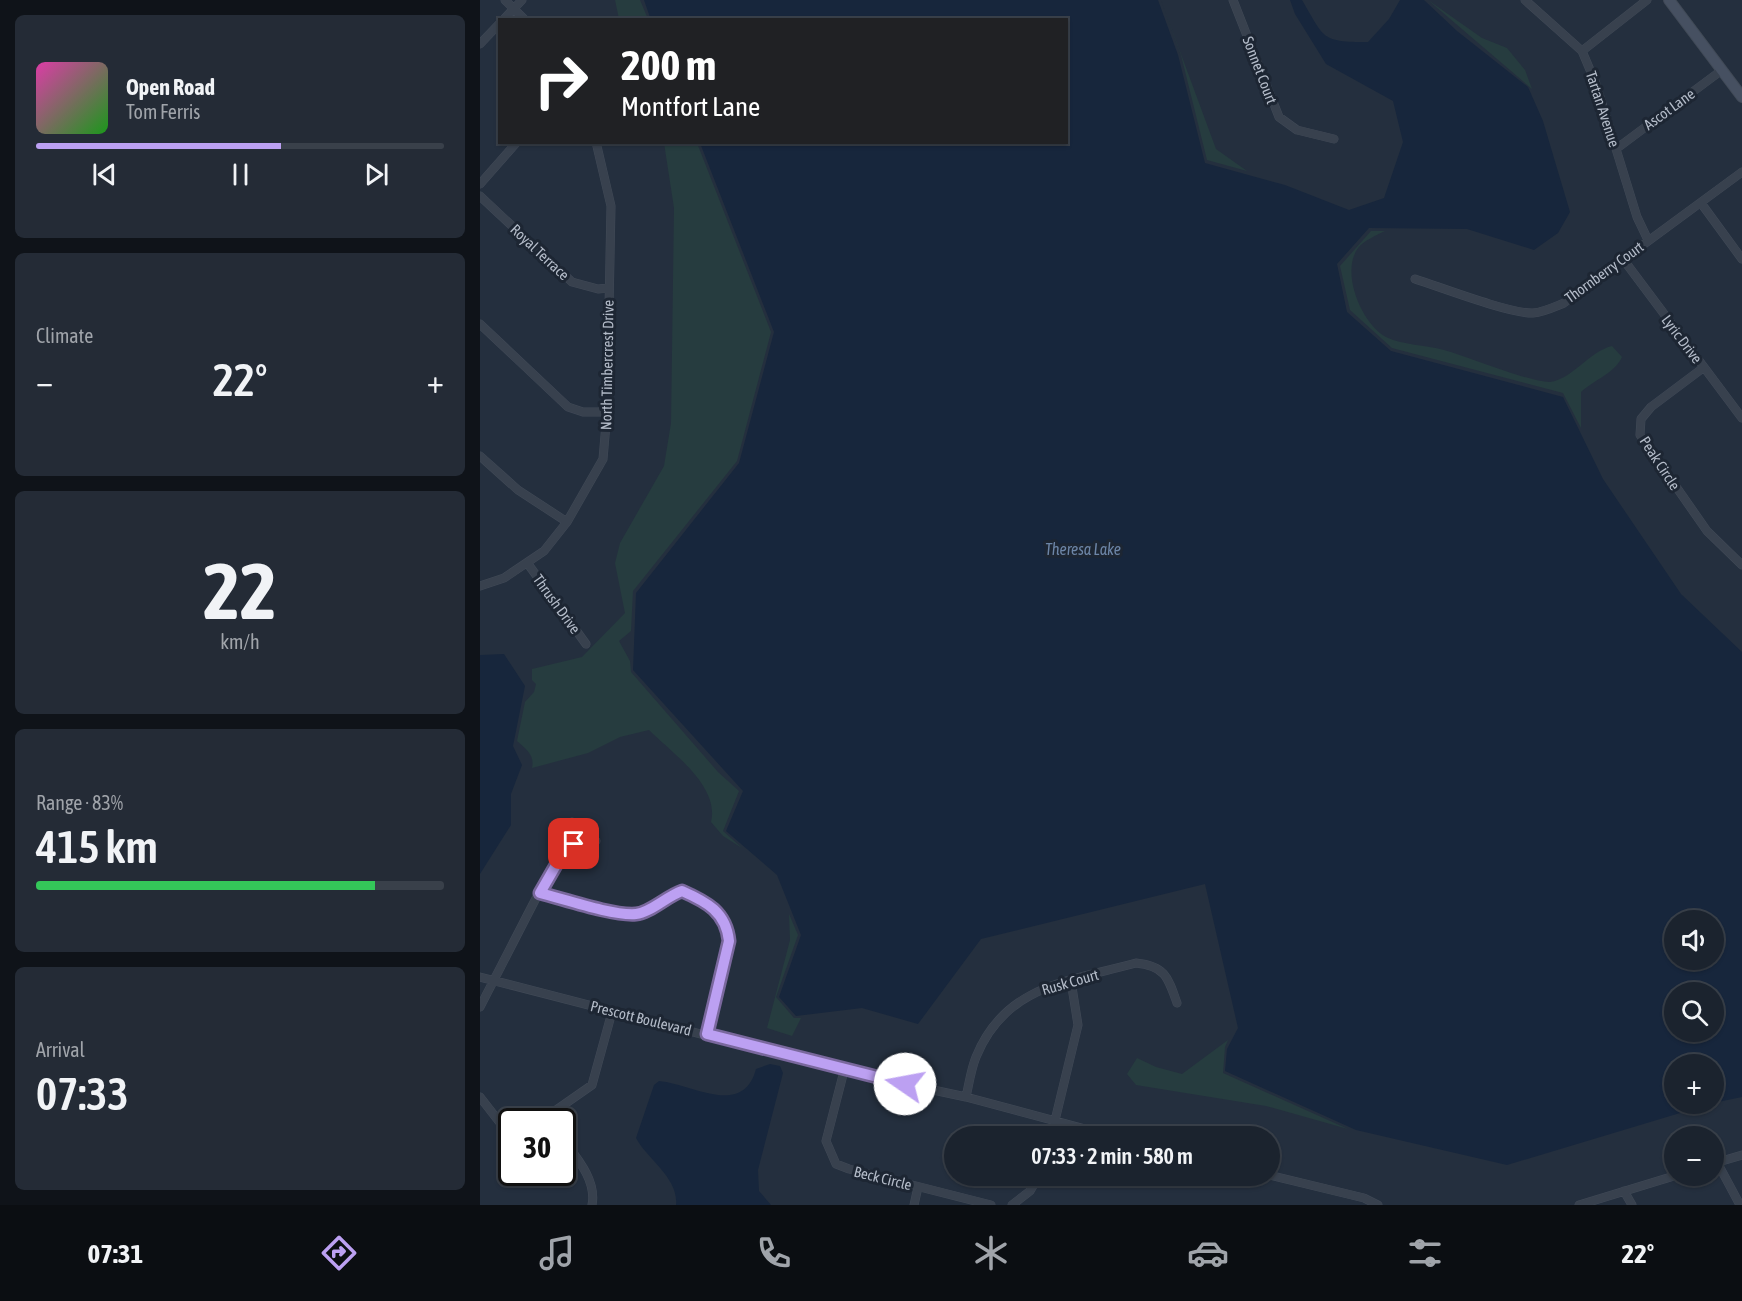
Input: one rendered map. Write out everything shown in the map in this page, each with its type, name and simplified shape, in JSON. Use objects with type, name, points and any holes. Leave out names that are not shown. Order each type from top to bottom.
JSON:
[{"type":"street","points":[[505,0],[523,18]]},
{"type":"street","points":[[505,18],[522,0]]},
{"type":"street","name":"Sonnet Court","points":[[1233,0],[1279,117],[1297,130],[1334,139]]},
{"type":"street","name":"Tartan Avenue","points":[[1525,0],[1582,51],[1596,84],[1637,217],[1648,240]]},
{"type":"street","points":[[1582,51],[1647,0]]},
{"type":"street","points":[[1669,0],[1742,97]]},
{"type":"street","points":[[480,44],[498,26]]},
{"type":"street","name":"Ascot Lane","points":[[1616,148],[1722,70]]},
{"type":"street","points":[[480,184],[516,144]]},
{"type":"street","name":"North Timbercrest Drive","points":[[480,586],[504,578],[528,564],[544,551],[567,522],[603,459],[607,412],[611,206],[596,144]]},
{"type":"street","name":"Thornberry Court","points":[[1415,279],[1530,313],[1546,311],[1564,303],[1742,172]]},
{"type":"street","name":"Royal Terrace","points":[[480,196],[572,282],[598,289],[608,288]]},
{"type":"street","points":[[1701,203],[1742,259]]},
{"type":"street","name":"Lyric Drive","points":[[1623,259],[1703,368],[1741,413]]},
{"type":"street","points":[[480,324],[568,407],[583,412],[607,412]]},
{"type":"street","name":"Peak Circle","points":[[1703,368],[1651,406],[1641,419],[1640,435],[1707,531],[1720,547],[1742,565]]},
{"type":"street","points":[[480,456],[518,490],[567,522]]},
{"type":"street","name":"Thrush Drive","points":[[528,564],[586,644]]},
{"type":"street","points":[[572,822],[585,835],[596,841]]},
{"type":"street","points":[[480,1007],[563,853],[585,835]]},
{"type":"street","points":[[540,893],[621,913],[638,914],[652,908],[666,896],[682,891],[704,900],[718,911],[728,927],[729,941],[707,1034]]},
{"type":"street","name":"Rusk Court","points":[[966,1097],[975,1057],[991,1030],[1007,1011],[1028,994],[1136,963],[1153,965],[1163,972],[1177,1003]]},
{"type":"street","name":"Prescott Boulevard","points":[[480,977],[844,1071],[966,1097],[1072,1126]]},
{"type":"street","points":[[1055,1126],[1078,1025],[1071,981]]},
{"type":"street","points":[[564,1108],[592,1084],[612,1012]]},
{"type":"street","name":"Beck Circle","points":[[844,1071],[826,1141],[836,1164],[849,1170],[991,1205]]},
{"type":"street","points":[[480,1097],[498,1120]]},
{"type":"street","points":[[1724,1160],[1742,1155]]},
{"type":"street","points":[[576,1157],[588,1177],[593,1198],[592,1205]]},
{"type":"street","points":[[1280,1178],[1364,1198],[1378,1205]]},
{"type":"street","points":[[1724,1178],[1740,1205]]},
{"type":"street","points":[[1579,1205],[1664,1179]]},
{"type":"street","points":[[1012,1205],[1032,1186]]},
{"type":"street","points":[[914,1205],[918,1187]]},
{"type":"street","points":[[1624,1191],[1632,1205]]},
{"type":"green space","points":[[615,0],[640,0],[648,18],[619,18]]},
{"type":"green space","points":[[1161,0],[1216,149],[1247,171],[1207,160],[1181,55]]},
{"type":"green space","points":[[1428,0],[1482,38],[1507,48],[1525,70],[1532,89]]},
{"type":"green space","points":[[664,144],[697,144],[771,332],[737,461],[633,591],[631,631],[619,641],[630,661],[631,672],[718,772],[739,791],[723,831],[742,848],[723,836],[711,822],[712,809],[708,796],[692,771],[649,730],[620,737],[588,753],[532,768],[531,756],[517,741],[525,702],[534,692],[536,684],[532,680],[532,669],[582,657],[625,613],[615,563],[620,543],[664,466],[671,423],[674,208]]},
{"type":"green space","points":[[1371,231],[1385,231],[1360,245],[1353,258],[1351,271],[1356,297],[1362,310],[1377,330],[1386,337],[1399,342],[1444,350],[1514,374],[1550,382],[1566,376],[1595,354],[1612,346],[1622,357],[1614,368],[1581,392],[1581,428],[1563,393],[1392,348],[1350,310],[1340,266]]},
{"type":"green space","points":[[789,914],[798,935],[776,997],[794,1018],[801,1018],[792,1036],[767,1028],[790,940]]},
{"type":"green space","points":[[1228,1040],[1225,1047],[1223,1073],[1348,1129],[1266,1106],[1136,1085],[1127,1074],[1137,1058],[1156,1067],[1182,1074]]},
{"type":"water","name":"Theresa Lake","points":[[644,0],[1158,0],[1178,55],[1205,163],[1285,185],[1349,210],[1384,198],[1403,142],[1393,101],[1326,64],[1295,14],[1290,0],[1302,0],[1315,23],[1326,36],[1341,41],[1368,42],[1389,19],[1400,0],[1424,0],[1457,31],[1528,87],[1543,121],[1570,212],[1558,233],[1534,250],[1467,229],[1369,228],[1337,264],[1347,312],[1391,351],[1563,397],[1603,479],[1681,594],[1742,652],[1742,1097],[1724,1101],[1724,1054],[1664,1054],[1664,1114],[1677,1114],[1507,1165],[1356,1130],[1225,1071],[1227,1049],[1238,1028],[1205,884],[981,939],[918,1024],[862,1008],[796,1016],[779,997],[801,935],[777,875],[726,831],[743,791],[633,670],[636,593],[739,463],[774,332],[700,144],[1068,144],[1068,18],[650,18]]},
{"type":"water","points":[[504,654],[525,686],[513,746],[522,765],[511,794],[511,825],[480,874],[480,655]]},
{"type":"water","points":[[770,1064],[780,1066],[783,1073],[758,1170],[759,1191],[771,1205],[676,1205],[676,1195],[668,1177],[636,1138],[654,1085],[659,1081],[728,1095],[740,1092],[749,1084],[756,1069]]},
{"type":"route","points":[[574,844],[563,853],[549,873],[540,893],[621,913],[638,914],[652,908],[666,896],[682,891],[704,900],[718,911],[728,927],[729,941],[707,1034],[844,1071],[905,1084]]}]
